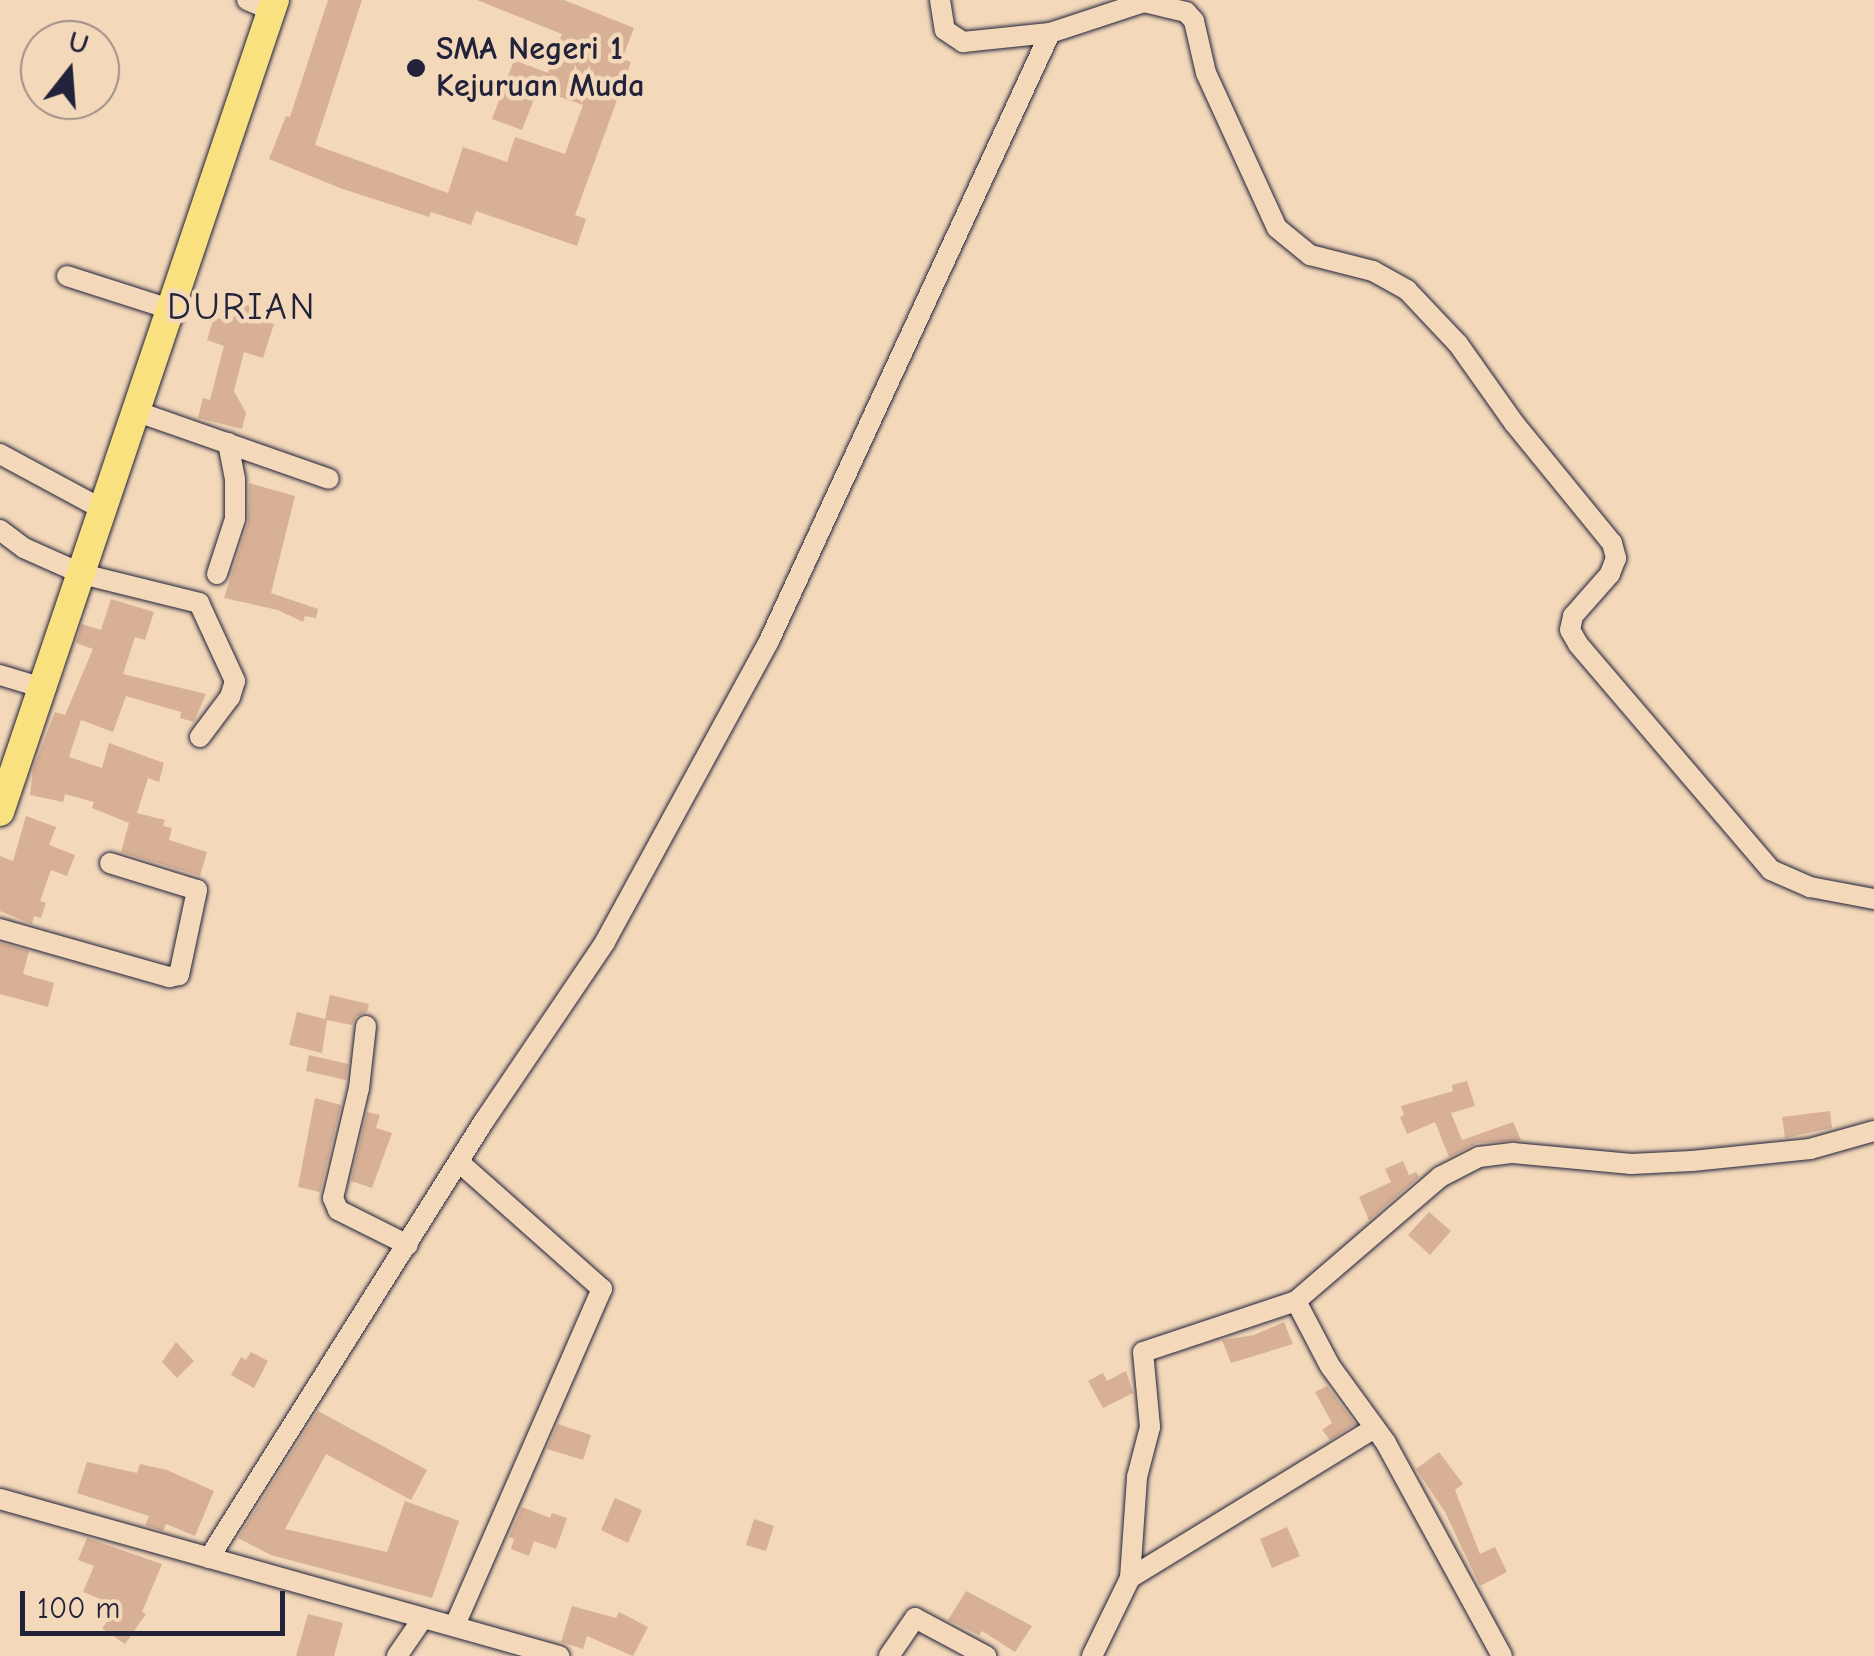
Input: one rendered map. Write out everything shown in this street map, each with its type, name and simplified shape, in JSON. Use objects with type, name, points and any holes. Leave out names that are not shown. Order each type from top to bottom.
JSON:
[{"type":"main road","points":[[0,812],[173,310],[264,3]]},
{"type":"street","points":[[940,0],[945,30],[963,42],[1050,33],[1144,2],[1186,12],[1194,21],[1206,73],[1277,228],[1310,254],[1374,272],[1407,290],[1458,344],[1514,423],[1612,543],[1616,558],[1610,574],[1573,616],[1570,630],[1578,644],[1771,870],[1810,886],[1874,899]]},
{"type":"street","points":[[208,1558],[605,942],[769,641],[1050,33]]},
{"type":"street","points":[[67,276],[173,310]]},
{"type":"street","points":[[138,412],[329,479]]},
{"type":"street","points":[[217,574],[235,518],[235,479],[228,442]]},
{"type":"street","points":[[0,454],[104,510]]},
{"type":"street","points":[[0,530],[24,548],[82,574],[189,599],[202,607],[234,681],[230,696],[200,738]]},
{"type":"street","points":[[0,675],[43,688]]},
{"type":"street","points":[[0,929],[103,954],[169,977],[179,975],[196,890],[110,863]]},
{"type":"street","points":[[366,1026],[359,1088],[332,1198],[338,1210],[408,1244]]},
{"type":"street","points":[[1092,1656],[1130,1578],[1137,1477],[1150,1427],[1143,1352],[1296,1302],[1440,1177],[1480,1157],[1513,1153],[1632,1164],[1692,1161],[1810,1148],[1874,1130]]},
{"type":"street","points":[[455,1625],[602,1289],[460,1162]]},
{"type":"street","points":[[1296,1302],[1330,1366],[1375,1428],[1502,1656]]},
{"type":"street","points":[[1130,1578],[1375,1428]]},
{"type":"street","points":[[0,1499],[559,1656]]},
{"type":"street","points":[[397,1656],[423,1618]]},
{"type":"street","points":[[888,1656],[915,1618],[986,1656]]},
{"type":"building","points":[[328,0],[362,0],[315,145],[448,193],[463,147],[507,162],[515,137],[565,154],[583,105],[538,89],[522,130],[492,119],[514,60],[548,73],[562,34],[477,0],[564,0],[634,28],[622,59],[631,62],[575,215],[586,219],[577,246],[476,211],[471,225],[431,212],[429,217],[340,188],[269,159],[286,116],[290,117]]},
{"type":"building","points":[[238,302],[260,309],[257,319],[274,324],[263,358],[244,352],[234,391],[246,413],[242,429],[198,418],[203,398],[210,400],[224,346],[207,340],[214,317],[232,322]]},
{"type":"building","points":[[249,483],[295,496],[271,593],[318,609],[316,618],[305,616],[303,622],[278,610],[224,598],[248,523]]},
{"type":"building","points":[[111,599],[154,612],[145,640],[135,637],[123,674],[206,694],[194,722],[180,718],[181,712],[126,696],[113,732],[81,720],[69,757],[102,768],[109,743],[164,763],[159,782],[148,778],[137,813],[165,820],[163,826],[172,828],[169,840],[207,852],[200,876],[121,852],[129,823],[92,808],[94,802],[65,794],[63,802],[30,795],[33,769],[55,712],[65,715],[93,649],[76,643],[82,624],[101,630]]},
{"type":"building","points":[[26,816],[56,827],[49,845],[75,855],[67,876],[51,870],[40,901],[46,903],[41,918],[34,916],[32,924],[0,911],[0,856],[13,861]]},
{"type":"building","points":[[0,943],[29,951],[23,974],[54,983],[48,1007],[0,994]]},
{"type":"building","points":[[330,995],[369,1004],[367,1012],[356,1017],[352,1025],[327,1020],[322,1053],[289,1045],[297,1012],[325,1019]]},
{"type":"building","points":[[309,1055],[348,1064],[346,1080],[306,1071]]},
{"type":"building","points":[[1467,1081],[1475,1106],[1451,1113],[1462,1140],[1513,1122],[1521,1140],[1477,1143],[1449,1157],[1435,1122],[1407,1134],[1400,1117],[1404,1115],[1401,1106],[1453,1091],[1452,1085]]},
{"type":"building","points":[[315,1098],[341,1105],[320,1192],[298,1187]]},
{"type":"building","points":[[1830,1111],[1832,1128],[1785,1138],[1782,1117]]},
{"type":"building","points":[[367,1112],[380,1115],[376,1128],[392,1133],[372,1188],[351,1181]]},
{"type":"building","points":[[1403,1161],[1409,1175],[1416,1172],[1419,1177],[1369,1220],[1359,1197],[1391,1182],[1385,1169]]},
{"type":"building","points":[[1429,1212],[1451,1231],[1430,1255],[1408,1235]]},
{"type":"building","points":[[1284,1322],[1293,1344],[1231,1363],[1222,1340],[1254,1335]]},
{"type":"building","points":[[176,1342],[194,1361],[177,1378],[162,1362]]},
{"type":"building","points":[[251,1352],[268,1361],[254,1388],[231,1375],[241,1357],[246,1360]]},
{"type":"building","points":[[1126,1371],[1133,1393],[1103,1408],[1088,1381],[1103,1373],[1107,1381]]},
{"type":"building","points":[[1327,1386],[1355,1424],[1330,1440],[1322,1430],[1332,1423],[1315,1392]]},
{"type":"building","points":[[318,1411],[427,1470],[411,1500],[326,1454],[285,1529],[387,1552],[405,1501],[459,1521],[432,1598],[271,1555],[238,1538]]},
{"type":"building","points":[[558,1424],[591,1435],[583,1460],[547,1449]]},
{"type":"building","points":[[1439,1452],[1463,1484],[1455,1490],[1480,1554],[1495,1547],[1507,1572],[1480,1586],[1445,1512],[1416,1469]]},
{"type":"building","points":[[87,1462],[137,1473],[140,1464],[167,1470],[214,1491],[195,1536],[166,1524],[163,1531],[145,1525],[149,1516],[77,1493]]},
{"type":"building","points":[[615,1498],[642,1510],[628,1543],[601,1530]]},
{"type":"building","points":[[522,1507],[550,1518],[552,1513],[567,1518],[556,1549],[534,1541],[529,1556],[511,1549],[514,1539],[509,1537]]},
{"type":"building","points":[[754,1519],[774,1526],[766,1551],[746,1545]]},
{"type":"building","points":[[1287,1527],[1300,1556],[1272,1568],[1260,1539]]},
{"type":"building","points":[[87,1538],[162,1564],[142,1612],[146,1614],[125,1644],[102,1628],[110,1618],[103,1614],[108,1602],[83,1592],[94,1566],[78,1560]]},
{"type":"building","points":[[966,1591],[1032,1626],[1015,1652],[982,1631],[979,1635],[948,1620]]},
{"type":"building","points":[[572,1606],[616,1618],[619,1612],[648,1627],[633,1656],[587,1636],[583,1649],[561,1642]]},
{"type":"building","points":[[308,1614],[343,1623],[334,1656],[296,1656]]},
{"type":"place","name":"SMA Negeri 1 Kejuruan Muda","points":[[416,68]]},
{"type":"district","name":"DURIAN","points":[[242,308]]}]
